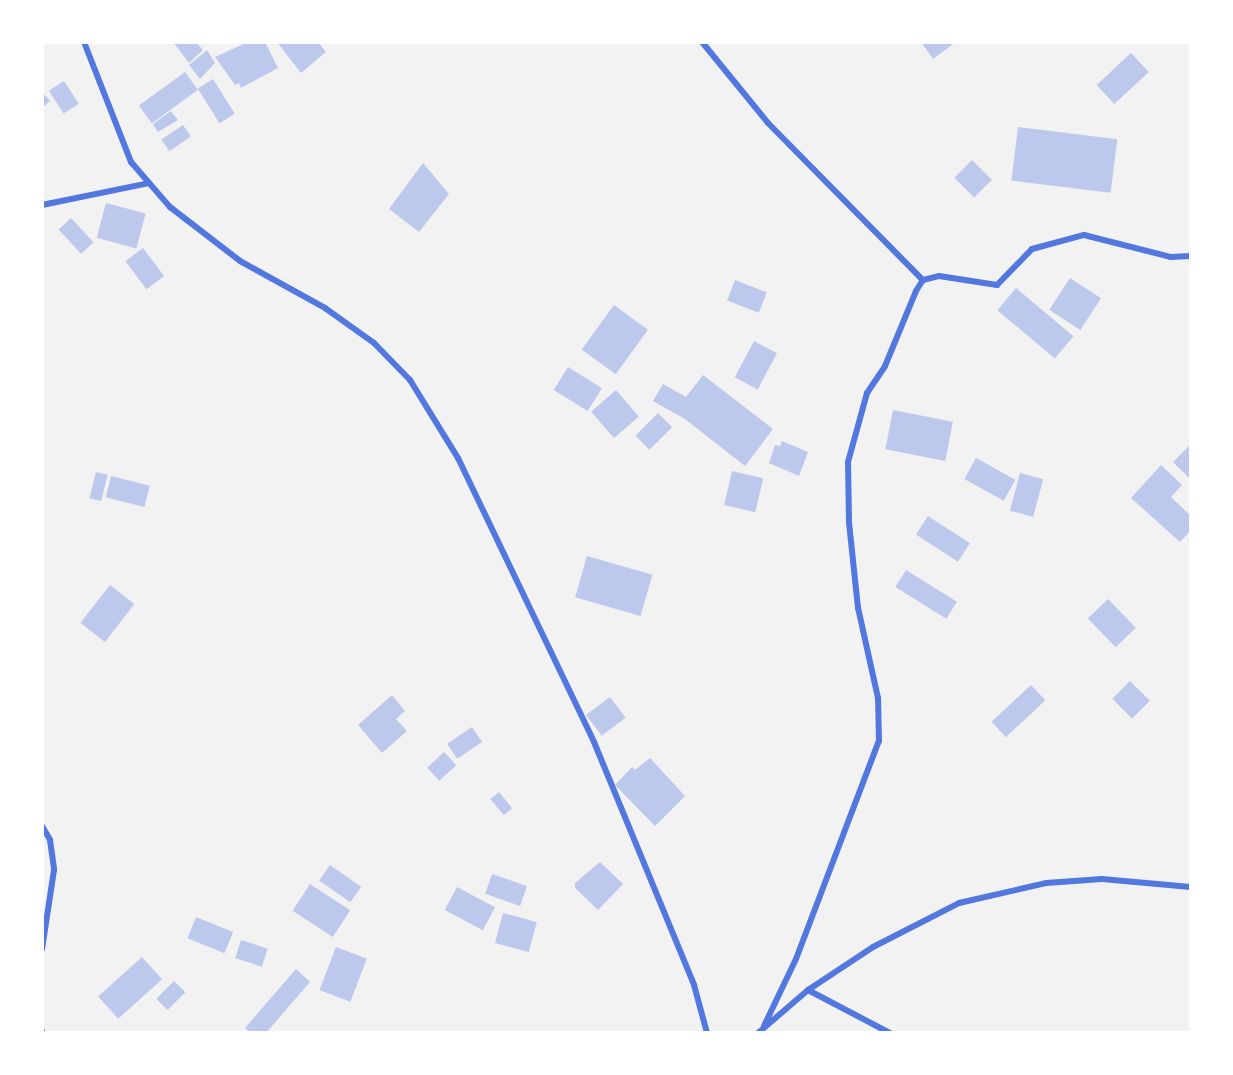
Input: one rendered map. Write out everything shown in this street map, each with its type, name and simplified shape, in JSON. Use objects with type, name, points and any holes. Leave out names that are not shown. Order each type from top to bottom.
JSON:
[{"type":"street","points":[[84,42],[131,162],[170,207],[240,261],[325,308],[374,343],[410,380],[458,458],[594,742],[694,986],[707,1033]]},
{"type":"street","points":[[702,42],[768,123],[923,280]]},
{"type":"street","points":[[42,205],[149,183]]},
{"type":"street","points":[[923,280],[939,276],[997,285],[1032,249],[1084,235],[1171,257],[1191,256]]},
{"type":"street","points":[[764,1026],[796,959],[879,741],[878,698],[857,597],[848,462],[867,393],[885,366],[923,280]]},
{"type":"street","points":[[42,826],[50,840],[54,870],[42,949]]},
{"type":"street","points":[[758,1033],[808,990],[873,947],[958,903],[1046,883],[1102,879],[1191,886]]},
{"type":"street","points":[[808,990],[890,1033]]},
{"type":"building","points":[[173,42],[196,42],[203,50],[189,63]]},
{"type":"building","points":[[248,42],[265,42],[278,68],[241,88],[239,83],[235,85],[215,57]]},
{"type":"building","points":[[277,42],[318,42],[326,52],[301,73]]},
{"type":"building","points":[[921,42],[956,42],[933,59]]},
{"type":"building","points":[[207,50],[215,63],[200,79],[189,65]]},
{"type":"building","points":[[1131,53],[1149,72],[1114,104],[1097,85]]},
{"type":"building","points":[[185,72],[198,90],[152,123],[139,106]]},
{"type":"building","points":[[213,79],[235,114],[219,123],[198,89]]},
{"type":"building","points":[[64,81],[79,104],[64,113],[49,91]]},
{"type":"building","points":[[42,92],[50,101],[42,108]]},
{"type":"building","points":[[171,111],[178,120],[158,132],[153,124]]},
{"type":"building","points":[[183,125],[191,137],[169,151],[161,140]]},
{"type":"building","points":[[1018,127],[1117,139],[1111,193],[1011,181]]},
{"type":"building","points":[[972,160],[992,180],[974,197],[954,178]]},
{"type":"building","points":[[423,163],[449,194],[419,232],[389,209]]},
{"type":"building","points":[[106,203],[146,214],[136,248],[97,238]]},
{"type":"building","points":[[71,218],[94,242],[81,254],[59,230]]},
{"type":"building","points":[[143,248],[164,276],[146,289],[125,261]]},
{"type":"building","points":[[1070,278],[1101,298],[1080,330],[1049,310]]},
{"type":"building","points":[[735,280],[767,292],[759,313],[727,301]]},
{"type":"building","points":[[1016,288],[1073,336],[1055,358],[997,310]]},
{"type":"building","points":[[614,305],[648,330],[616,374],[582,349]]},
{"type":"building","points":[[754,341],[777,353],[758,389],[735,377]]},
{"type":"building","points":[[568,367],[602,388],[588,411],[554,390]]},
{"type":"building","points":[[703,375],[773,429],[745,466],[685,419],[653,401],[663,384],[686,397]]},
{"type":"building","points":[[616,390],[639,416],[614,438],[591,412]]},
{"type":"building","points":[[893,410],[953,422],[945,461],[885,449]]},
{"type":"building","points":[[658,413],[672,427],[650,450],[635,436]]},
{"type":"building","points":[[782,441],[808,452],[799,476],[769,463],[775,445],[780,446]]},
{"type":"building","points":[[1191,444],[1191,480],[1173,462]]},
{"type":"building","points":[[976,458],[1015,480],[1004,501],[964,479]]},
{"type":"building","points":[[1161,465],[1182,485],[1171,497],[1191,516],[1191,530],[1180,542],[1131,498]]},
{"type":"building","points":[[732,471],[763,478],[755,512],[724,505]]},
{"type":"building","points":[[96,472],[108,475],[101,501],[89,498]]},
{"type":"building","points":[[1020,473],[1043,479],[1033,517],[1010,511]]},
{"type":"building","points":[[111,476],[150,486],[144,507],[106,497]]},
{"type":"building","points":[[928,516],[970,543],[958,562],[916,534]]},
{"type":"building","points":[[587,556],[652,575],[641,616],[575,597]]},
{"type":"building","points":[[906,570],[957,602],[946,619],[895,587]]},
{"type":"building","points":[[110,585],[134,604],[105,642],[80,623]]},
{"type":"building","points":[[1108,599],[1136,628],[1116,647],[1088,618]]},
{"type":"building","points":[[1130,681],[1150,701],[1132,718],[1112,699]]},
{"type":"building","points":[[1031,685],[1045,700],[1006,737],[992,722]]},
{"type":"building","points":[[392,695],[405,711],[396,719],[407,731],[382,753],[358,725]]},
{"type":"building","points":[[610,697],[626,718],[602,736],[586,715]]},
{"type":"building","points":[[472,727],[482,742],[457,759],[447,744]]},
{"type":"building","points":[[444,752],[456,765],[439,781],[427,768]]},
{"type":"building","points":[[650,758],[685,796],[655,826],[615,785],[632,767],[635,770]]},
{"type":"building","points":[[499,792],[512,808],[504,815],[490,799]]},
{"type":"building","points":[[600,862],[623,884],[598,910],[575,888],[575,883]]},
{"type":"building","points":[[330,865],[361,887],[350,902],[319,881]]},
{"type":"building","points":[[492,874],[527,886],[520,906],[485,894]]},
{"type":"building","points":[[310,884],[350,910],[333,937],[293,911]]},
{"type":"building","points":[[457,887],[495,907],[483,930],[445,910]]},
{"type":"building","points":[[503,913],[537,922],[529,952],[495,943]]},
{"type":"building","points":[[196,917],[233,932],[224,953],[187,938]]},
{"type":"building","points":[[241,940],[268,949],[262,967],[235,958]]},
{"type":"building","points":[[336,947],[367,959],[350,1002],[320,990]]},
{"type":"building","points":[[142,957],[162,979],[118,1019],[98,996]]},
{"type":"building","points":[[296,969],[310,982],[266,1033],[251,1033],[245,1028]]},
{"type":"building","points":[[174,981],[185,992],[168,1010],[156,999]]}]
